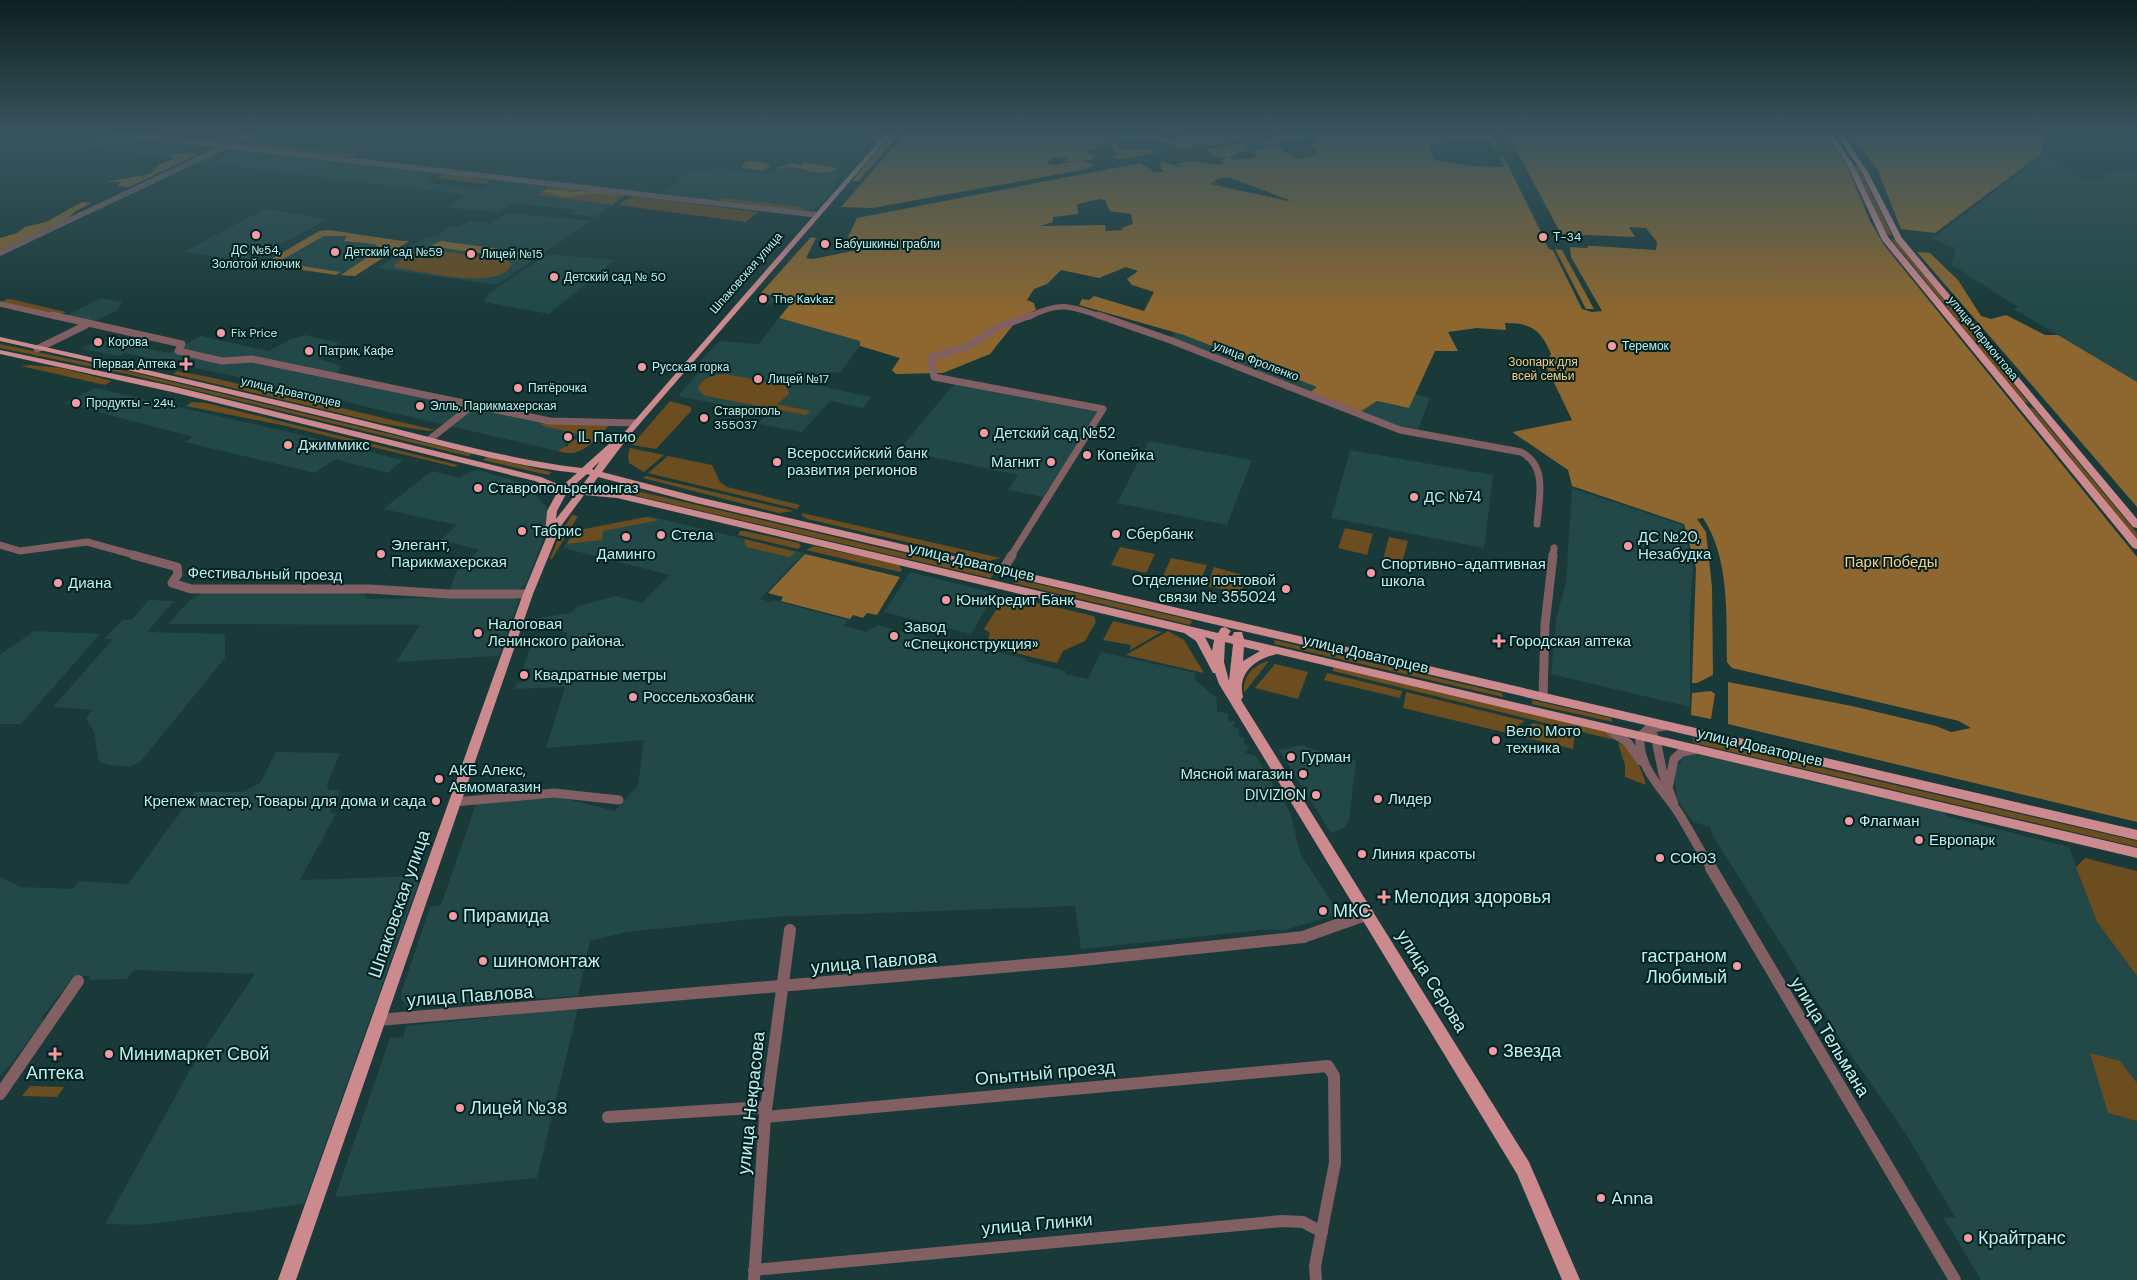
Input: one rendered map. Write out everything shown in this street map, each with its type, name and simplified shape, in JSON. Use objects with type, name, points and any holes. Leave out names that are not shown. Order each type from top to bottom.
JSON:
[{"type":"main road","name":"Шпаковская улица","points":[[287,1280],[454,802],[549,540],[561,519],[626,434],[837,193]]},
{"type":"main road","name":"улица Лермонтова","points":[[1863,193],[1886,238],[2137,546]]},
{"type":"main road","name":"улица Лермонтова","points":[[1875,193],[1899,239],[2137,525]]},
{"type":"main road","name":"улица Доваторцев","points":[[0,339],[37,349],[142,370],[551,467],[576,469],[696,500],[2137,834]]},
{"type":"main road","name":"улица Доваторцев","points":[[0,352],[172,389],[459,459],[538,479],[560,489],[617,495],[1606,728],[1649,735],[1698,749],[2137,852]]},
{"type":"main road","points":[[2022,405],[2039,406]]},
{"type":"main road","name":"Шпаковская улица","points":[[549,540],[552,511],[560,489],[626,434]]},
{"type":"main road","points":[[1220,637],[1226,630],[1235,625]]},
{"type":"main road","name":"улица Серова","points":[[1235,625],[1239,641],[1234,672],[1236,695],[1242,711]]},
{"type":"main road","name":"улица Серова","points":[[1183,628],[1200,639],[1222,681],[1368,914],[1523,1168],[1571,1280]]},
{"type":"main road","name":"улица Серова","points":[[1220,637],[1218,659],[1222,681]]},
{"type":"main road","points":[[1236,695],[1239,673],[1247,664],[1270,652],[1282,651]]},
{"type":"main road","points":[[1514,706],[1515,690]]},
{"type":"street","points":[[0,253],[128,193]]},
{"type":"street","points":[[627,193],[817,215]]},
{"type":"street","points":[[0,304],[86,325],[182,344],[178,351],[222,361],[252,359],[564,423],[616,420],[636,422]]},
{"type":"street","name":"улица Фроленко","points":[[1002,571],[1103,409],[934,377],[931,357],[947,351],[967,348],[996,328],[1024,319],[1048,307],[1074,307],[1170,340],[1400,430],[1523,452],[1533,459],[1538,467],[1537,524]]},
{"type":"street","points":[[37,349],[86,325]]},
{"type":"street","points":[[430,439],[473,405]]},
{"type":"street","name":"Фестивальный проезд","points":[[0,545],[20,551],[87,542],[177,567],[178,574],[172,583],[191,589],[369,589],[449,594],[528,594]]},
{"type":"street","points":[[1543,697],[1545,625],[1554,548]]},
{"type":"street","points":[[1632,717],[1649,735],[1658,726],[1670,726]]},
{"type":"street","name":"улица Тельмана","points":[[1606,728],[1619,734],[1628,743],[1648,774],[1677,811],[1820,1056],[1955,1280]]},
{"type":"street","name":"улица Тельмана","points":[[1648,774],[1639,745],[1649,735],[1677,811]]},
{"type":"street","points":[[1668,789],[1673,760],[1685,750],[1698,749]]},
{"type":"street","points":[[454,802],[554,793],[619,800]]},
{"type":"street","name":"улица Павлова","points":[[378,1020],[780,988],[1073,961],[1303,937],[1368,914]]},
{"type":"street","name":"улица Некрасова","points":[[754,1275],[766,1112],[780,988],[790,930]]},
{"type":"street","points":[[0,1094],[78,981]]},
{"type":"street","name":"Опытный проезд","points":[[608,1117],[766,1112],[1328,1066],[1334,1076],[1335,1163],[1322,1232]]},
{"type":"street","name":"улица Глинки","points":[[754,1275],[1282,1221],[1303,1222],[1322,1232]]},
{"type":"street","points":[[1316,1280],[1315,1266],[1322,1232]]},
{"type":"shaded area","points":[[447,193],[541,193],[538,195],[612,205],[595,217],[573,214],[577,210],[512,203],[499,212],[447,207],[465,195]]},
{"type":"shaded area","points":[[540,193],[606,193],[625,195],[612,205],[537,195]]},
{"type":"shaded area","points":[[831,193],[818,207],[806,212],[660,194]]},
{"type":"shaded area","points":[[1866,193],[1872,193],[1892,235],[1888,235]]},
{"type":"shaded area","points":[[1993,193],[2137,193],[2137,382],[2012,308],[2018,307],[1951,264],[1956,248],[1931,239]]},
{"type":"shaded area","points":[[632,196],[758,212],[746,222],[618,205]]},
{"type":"shaded area","points":[[722,198],[803,207],[804,209],[800,211],[718,200]]},
{"type":"shaded area","name":"ДС №54, Золотой ключик","points":[[265,209],[328,219],[250,261],[183,252]]},
{"type":"shaded area","name":"Лицей №15","points":[[507,213],[591,221],[496,285],[378,268],[422,239],[438,235],[450,227],[459,227],[469,221],[491,224]]},
{"type":"shaded area","name":"Детский сад №59","points":[[322,230],[406,241],[350,276],[264,263]]},
{"type":"shaded area","points":[[1891,239],[1895,239],[2029,403],[2024,402]]},
{"type":"shaded area","points":[[428,249],[507,260],[512,264],[504,272],[492,277],[476,278],[459,278],[397,268],[394,265],[412,252]]},
{"type":"shaded area","name":"Детский сад № 50","points":[[548,254],[615,260],[549,314],[484,302],[488,294]]},
{"type":"shaded area","points":[[760,294],[796,297],[790,305],[754,302]]},
{"type":"shaded area","points":[[101,298],[122,302],[117,310],[90,324],[61,318]]},
{"type":"shaded area","points":[[7,299],[66,312],[58,315],[2,302]]},
{"type":"shaded area","name":"Лицей №17","points":[[779,318],[860,341],[860,346],[840,373],[831,372],[816,385],[871,397],[863,408],[830,401],[802,432],[759,424],[767,414],[678,396],[706,364],[699,362],[720,341],[759,344]]},
{"type":"shaded area","points":[[1175,332],[1318,387],[1309,393],[1172,338]]},
{"type":"shaded area","points":[[305,335],[339,343],[318,359],[342,366],[337,374],[544,422],[541,425],[580,433],[558,451],[242,378],[125,353],[119,356],[81,349],[98,340],[170,353],[201,336],[269,351],[289,340]]},
{"type":"shaded area","points":[[0,344],[131,372],[472,454],[468,456],[127,374],[0,348]]},
{"type":"shaded area","points":[[21,366],[61,368],[112,381],[105,385]]},
{"type":"shaded area","points":[[177,371],[435,430],[428,431],[385,424],[173,374]]},
{"type":"shaded area","points":[[725,374],[784,385],[788,389],[789,394],[777,404],[810,411],[806,415],[706,396],[700,392],[698,387],[703,381],[713,376]]},
{"type":"shaded area","name":"Детский сад №52","points":[[955,383],[1099,411],[1043,497],[1008,490],[1018,475],[899,450]]},
{"type":"shaded area","points":[[95,388],[403,460],[388,473],[335,459],[315,473],[185,442],[193,437],[64,403]]},
{"type":"shaded area","points":[[1415,394],[1430,398],[1418,430],[1398,426],[1360,412],[1376,401],[1409,408]]},
{"type":"shaded area","points":[[670,401],[691,407],[691,411],[656,449],[632,445]]},
{"type":"shaded area","points":[[192,402],[206,403],[458,465],[455,467],[286,426],[186,406]]},
{"type":"shaded area","points":[[2029,407],[2034,409],[2137,533],[2137,539]]},
{"type":"shaded area","points":[[544,422],[574,425],[611,423],[588,446],[574,453],[567,453],[558,451],[565,446],[567,447],[571,441],[580,438],[581,435],[540,425]]},
{"type":"shaded area","points":[[1149,441],[1252,460],[1227,525],[1117,503]]},
{"type":"shaded area","points":[[630,448],[664,455],[644,472],[629,463]]},
{"type":"shaded area","name":"ДС №74","points":[[1350,450],[1493,475],[1484,548],[1331,518]]},
{"type":"shaded area","points":[[668,456],[712,465],[720,482],[727,487],[800,505],[797,509],[648,473]]},
{"type":"shaded area","points":[[487,457],[552,472],[548,475],[483,460]]},
{"type":"shaded area","points":[[478,470],[526,484],[546,506],[547,515],[544,537],[526,584],[519,590],[449,593],[456,572],[479,550],[441,540],[457,525],[383,509],[432,471],[460,478],[469,472]]},
{"type":"shaded area","points":[[646,476],[794,511],[779,513],[643,478]]},
{"type":"shaded area","points":[[620,487],[993,575],[990,578],[616,491]]},
{"type":"shaded area","points":[[1572,488],[1683,525],[1693,567],[1690,612],[1690,707],[1551,674],[1556,619],[1566,582]]},
{"type":"shaded area","points":[[802,513],[1001,558],[988,561],[807,519],[802,516]]},
{"type":"shaded area","points":[[572,515],[578,516],[552,559],[550,559],[560,534]]},
{"type":"shaded area","points":[[649,516],[804,553],[760,599],[771,602],[773,600],[848,620],[844,626],[867,632],[869,628],[874,629],[877,625],[946,643],[948,640],[1026,659],[1025,661],[1066,671],[1065,674],[1088,679],[1101,652],[1196,673],[1194,679],[1217,698],[1217,711],[1229,714],[1227,720],[1235,722],[1233,727],[1240,729],[1238,736],[1245,738],[1243,744],[1249,746],[1246,753],[1256,756],[1290,812],[1300,853],[1339,914],[1281,931],[1271,929],[1081,949],[1075,906],[772,917],[627,932],[590,941],[578,996],[407,1007],[401,998],[402,990],[430,907],[441,905],[476,804],[559,797],[615,811],[638,785],[644,740],[546,748],[565,687],[514,689],[517,683],[526,682],[531,668],[523,669],[533,636],[564,642],[568,633],[551,628],[554,619],[538,618],[570,613],[579,606],[615,596],[642,603],[670,575],[563,548],[574,531]]},
{"type":"shaded area","points":[[647,517],[660,520],[603,531],[602,540],[567,544],[574,531]]},
{"type":"shaded area","points":[[1345,528],[1373,534],[1367,555],[1338,548]]},
{"type":"shaded area","points":[[740,531],[799,543],[801,546],[798,549],[738,535]]},
{"type":"shaded area","points":[[1389,537],[1408,541],[1402,563],[1383,559]]},
{"type":"shaded area","points":[[744,539],[796,552],[790,557],[746,547]]},
{"type":"shaded area","points":[[814,546],[899,565],[902,570],[900,572],[806,550]]},
{"type":"shaded area","points":[[1120,547],[1155,554],[1146,573],[1111,565]]},
{"type":"shaded area","points":[[1171,558],[1207,565],[1199,584],[1163,576]]},
{"type":"shaded area","points":[[1214,567],[1246,576],[1241,593],[1207,586]]},
{"type":"shaded area","points":[[910,572],[995,593],[971,634],[884,612]]},
{"type":"shaded area","points":[[1016,579],[1192,621],[1190,625],[1013,583]]},
{"type":"shaded area","points":[[205,591],[361,591],[368,599],[512,596],[519,600],[499,656],[396,662],[420,625],[168,624],[189,601]]},
{"type":"shaded area","points":[[1013,597],[1094,616],[1096,622],[1085,641],[1063,651],[1057,663],[986,646],[990,633],[984,629],[1003,599],[1008,600]]},
{"type":"shaded area","points":[[149,600],[174,601],[147,632],[225,634],[225,658],[141,761],[131,767],[109,765],[99,762],[94,732],[86,718],[92,710],[53,707],[113,639],[104,639],[123,620],[131,620]]},
{"type":"shaded area","points":[[1113,621],[1162,632],[1130,650],[1131,645],[1103,640]]},
{"type":"shaded area","points":[[34,631],[100,634],[21,724],[0,724],[0,655]]},
{"type":"shaded area","points":[[1168,631],[1184,640],[1204,673],[1126,655]]},
{"type":"shaded area","points":[[1274,640],[1502,693],[1503,697],[1275,644]]},
{"type":"shaded area","points":[[1269,661],[1244,693],[1245,682],[1250,672],[1258,665]]},
{"type":"shaded area","points":[[1275,664],[1308,672],[1298,699],[1255,688]]},
{"type":"shaded area","points":[[1333,667],[1602,730],[1623,742],[1333,671]]},
{"type":"shaded area","points":[[1327,673],[1402,691],[1400,698],[1324,680]]},
{"type":"shaded area","points":[[1406,692],[1525,721],[1507,733],[1403,708]]},
{"type":"shaded area","points":[[1532,700],[1611,718],[1613,722],[1532,704]]},
{"type":"shaded area","points":[[1533,723],[1575,733],[1573,749],[1515,735]]},
{"type":"shaded area","points":[[1692,738],[2137,841],[2137,847],[1694,743]]},
{"type":"shaded area","points":[[1618,743],[1632,755],[1639,766],[1646,785],[1625,777],[1625,765]]},
{"type":"shaded area","points":[[1303,745],[1311,749],[1356,760],[1349,821],[1343,828],[1331,833],[1279,750]]},
{"type":"shaded area","points":[[276,752],[340,753],[327,785],[328,790],[340,790],[330,813],[336,814],[300,880],[421,876],[304,1204],[142,1225],[105,1224],[190,1070],[255,974],[134,970],[127,979],[88,980],[90,976],[74,976],[42,1017],[43,1021],[11,1064],[0,1075],[0,877],[20,887],[73,889],[79,881],[128,884],[195,792],[243,792],[260,783]]},
{"type":"shaded area","points":[[1696,752],[1819,784],[1836,785],[1932,806],[1950,817],[2069,847],[2097,922],[2137,976],[2137,1280],[1981,1280],[1944,1218],[1955,1217],[1906,1134],[1847,1049],[1713,836],[1710,827],[1693,822],[1677,799],[1674,773],[1684,756]]},
{"type":"shaded area","points":[[2085,858],[2137,871],[2137,976],[2097,922],[2076,867]]},
{"type":"shaded area","name":"Лицей №38","points":[[578,1008],[537,1178],[335,1197],[390,1038],[403,1037],[406,1026]]},
{"type":"shaded area","points":[[2090,1053],[2120,1061],[2137,1083],[2137,1121],[2108,1113]]},
{"type":"shaded area","points":[[30,1086],[64,1087],[57,1097],[22,1096]]},
{"type":"green space","points":[[547,193],[604,193],[617,195],[612,197],[595,194],[565,197]]},
{"type":"green space","points":[[854,193],[956,193],[872,208],[841,207]]},
{"type":"green space","name":"Парк Победы","points":[[987,193],[1250,193],[1288,201],[1270,193],[1522,193],[1541,232],[1540,234],[1549,249],[1553,250],[1582,309],[1592,312],[1602,311],[1571,257],[1570,247],[1588,248],[1587,246],[1594,246],[1656,250],[1657,242],[1646,228],[1629,227],[1635,237],[1561,234],[1539,193],[1858,193],[1870,221],[1884,245],[2137,557],[2137,822],[1728,724],[1728,682],[1852,706],[1936,726],[1951,732],[1971,728],[1959,721],[1732,668],[1727,662],[1725,588],[1722,569],[1712,534],[1703,518],[1697,519],[1706,532],[1712,587],[1713,675],[1697,683],[1692,683],[1696,568],[1684,524],[1572,486],[1568,470],[1513,432],[1572,420],[1545,364],[1551,354],[1543,339],[1529,326],[1505,323],[1506,330],[1477,328],[1448,332],[1458,351],[1435,351],[1409,408],[1377,401],[1360,412],[1309,393],[1317,387],[1184,335],[1079,305],[1082,299],[1089,300],[1094,296],[1144,311],[1154,292],[1132,285],[1127,279],[1138,271],[1126,267],[1099,278],[1061,270],[1047,284],[1034,289],[1027,300],[1034,303],[1036,310],[1017,320],[990,354],[943,373],[896,374],[892,370],[900,358],[860,346],[860,341],[779,318],[796,297],[760,294],[811,237],[816,238],[806,258],[813,259],[862,249],[848,237],[857,218]],"holes":[[[1100,199],[1105,200],[1110,211],[1131,214],[1133,224],[1121,228],[1123,230],[1106,231],[1105,225],[1040,226],[1053,222],[1053,217],[1078,214],[1077,204]]]},
{"type":"green space","points":[[1887,193],[1989,193],[1935,233],[1901,229]]},
{"type":"green space","points":[[82,202],[91,203],[76,211],[67,219],[0,250],[0,238],[17,233],[25,227],[46,222]]},
{"type":"green space","points":[[330,230],[409,241],[355,276],[341,275],[381,248],[374,244],[344,241],[347,236],[324,236],[278,262],[340,272],[336,275],[263,264],[319,231]]},
{"type":"green space","points":[[441,241],[535,254],[536,256],[531,260],[525,260],[430,246]]},
{"type":"green space","points":[[1555,249],[1562,250],[1594,309],[1586,309]]},
{"type":"green space","points":[[1917,252],[1930,253],[1958,280],[1981,316],[1991,319],[2006,315],[2045,335],[2058,335],[2137,382],[2137,507]]},
{"type":"green space","points":[[805,554],[900,577],[877,615],[867,613],[863,618],[853,615],[850,619],[781,601],[783,597],[768,593]]},
{"type":"green space","points":[[1711,691],[1715,694],[1711,719],[1691,715],[1692,693]]},
{"type":"place","name":"ДС №54, Золотой ключик","points":[[256,235]]},
{"type":"place","name":"Т-34","points":[[1543,237]]},
{"type":"place","name":"Бабушкины грабли","points":[[825,244]]},
{"type":"place","name":"Детский сад №59","points":[[335,252]]},
{"type":"place","name":"Лицей №15","points":[[471,254]]},
{"type":"place","name":"Детский сад № 50","points":[[554,277]]},
{"type":"place","name":"The Kavkaz","points":[[763,299]]},
{"type":"place","name":"Fix Price","points":[[221,333]]},
{"type":"place","name":"Корова","points":[[98,342]]},
{"type":"place","name":"Теремок","points":[[1612,346]]},
{"type":"place","name":"Патрик, Кафе","points":[[309,351]]},
{"type":"place","name":"Первая Аптека","points":[[186,364]]},
{"type":"place","name":"Русская горка","points":[[642,367]]},
{"type":"place","name":"Лицей №17","points":[[758,379]]},
{"type":"place","name":"Пятёрочка","points":[[518,388]]},
{"type":"place","name":"Продукты - 24ч.","points":[[76,403]]},
{"type":"place","name":"Элль, Парикмахерская","points":[[420,406]]},
{"type":"place","name":"Ставрополь 355037","points":[[704,418]]},
{"type":"place","name":"Детский сад №52","points":[[984,433]]},
{"type":"place","name":"IL Патио","points":[[568,437]]},
{"type":"place","name":"Джиммикс","points":[[288,445]]},
{"type":"place","name":"Копейка","points":[[1087,455]]},
{"type":"place","name":"Всероссийский банк развития регионов","points":[[777,462]]},
{"type":"place","name":"Магнит","points":[[1051,462]]},
{"type":"place","name":"Ставропольрегионгаз","points":[[478,488]]},
{"type":"place","name":"ДС №74","points":[[1414,497]]},
{"type":"place","name":"Табрис","points":[[522,531]]},
{"type":"place","name":"Сбербанк","points":[[1116,534]]},
{"type":"place","name":"Стела","points":[[661,535]]},
{"type":"place","name":"Даминго","points":[[626,537]]},
{"type":"place","name":"ДС №20, Незабудка","points":[[1628,546]]},
{"type":"place","name":"Элегант, Парикмахерская","points":[[381,554]]},
{"type":"place","name":"Спортивно-адаптивная школа","points":[[1371,573]]},
{"type":"place","name":"Диана","points":[[58,583]]},
{"type":"place","name":"Отделение почтовой связи № 355024","points":[[1286,589]]},
{"type":"place","name":"ЮниКредит Банк","points":[[946,600]]},
{"type":"place","name":"Налоговая Ленинского района.","points":[[478,633]]},
{"type":"place","name":"Завод «Спецконструкция»","points":[[894,636]]},
{"type":"place","name":"Городская аптека","points":[[1499,641]]},
{"type":"place","name":"Квадратные метры","points":[[524,675]]},
{"type":"place","name":"Россельхозбанк","points":[[633,697]]},
{"type":"place","name":"Вело Мото техника","points":[[1496,740]]},
{"type":"place","name":"Гурман","points":[[1291,757]]},
{"type":"place","name":"Мясной магазин","points":[[1303,774]]},
{"type":"place","name":"АКБ Алекс, Авмомагазин","points":[[439,779]]},
{"type":"place","name":"DIVIZION","points":[[1316,795]]},
{"type":"place","name":"Лидер","points":[[1378,799]]},
{"type":"place","name":"Крепеж мастер, Товары для дома и сада","points":[[436,801]]},
{"type":"place","name":"Флагман","points":[[1849,821]]},
{"type":"place","name":"Европарк","points":[[1919,840]]},
{"type":"place","name":"Линия красоты","points":[[1362,854]]},
{"type":"place","name":"СОЮЗ","points":[[1660,858]]},
{"type":"place","name":"Мелодия здоровья","points":[[1384,897]]},
{"type":"place","name":"МКС","points":[[1323,911]]},
{"type":"place","name":"Пирамида","points":[[453,916]]},
{"type":"place","name":"шиномонтаж","points":[[483,961]]},
{"type":"place","name":"гастраном Любимый","points":[[1737,966]]},
{"type":"place","name":"Звезда","points":[[1493,1051]]},
{"type":"place","name":"Аптека","points":[[55,1054]]},
{"type":"place","name":"Минимаркет Свой","points":[[109,1054]]},
{"type":"place","name":"Лицей №38","points":[[460,1108]]},
{"type":"place","name":"Anna","points":[[1601,1198]]},
{"type":"place","name":"Крайтранс","points":[[1968,1238]]},
{"type":"park label","name":"Зоопарк для всей семьи","points":[[1543,369]]}]
